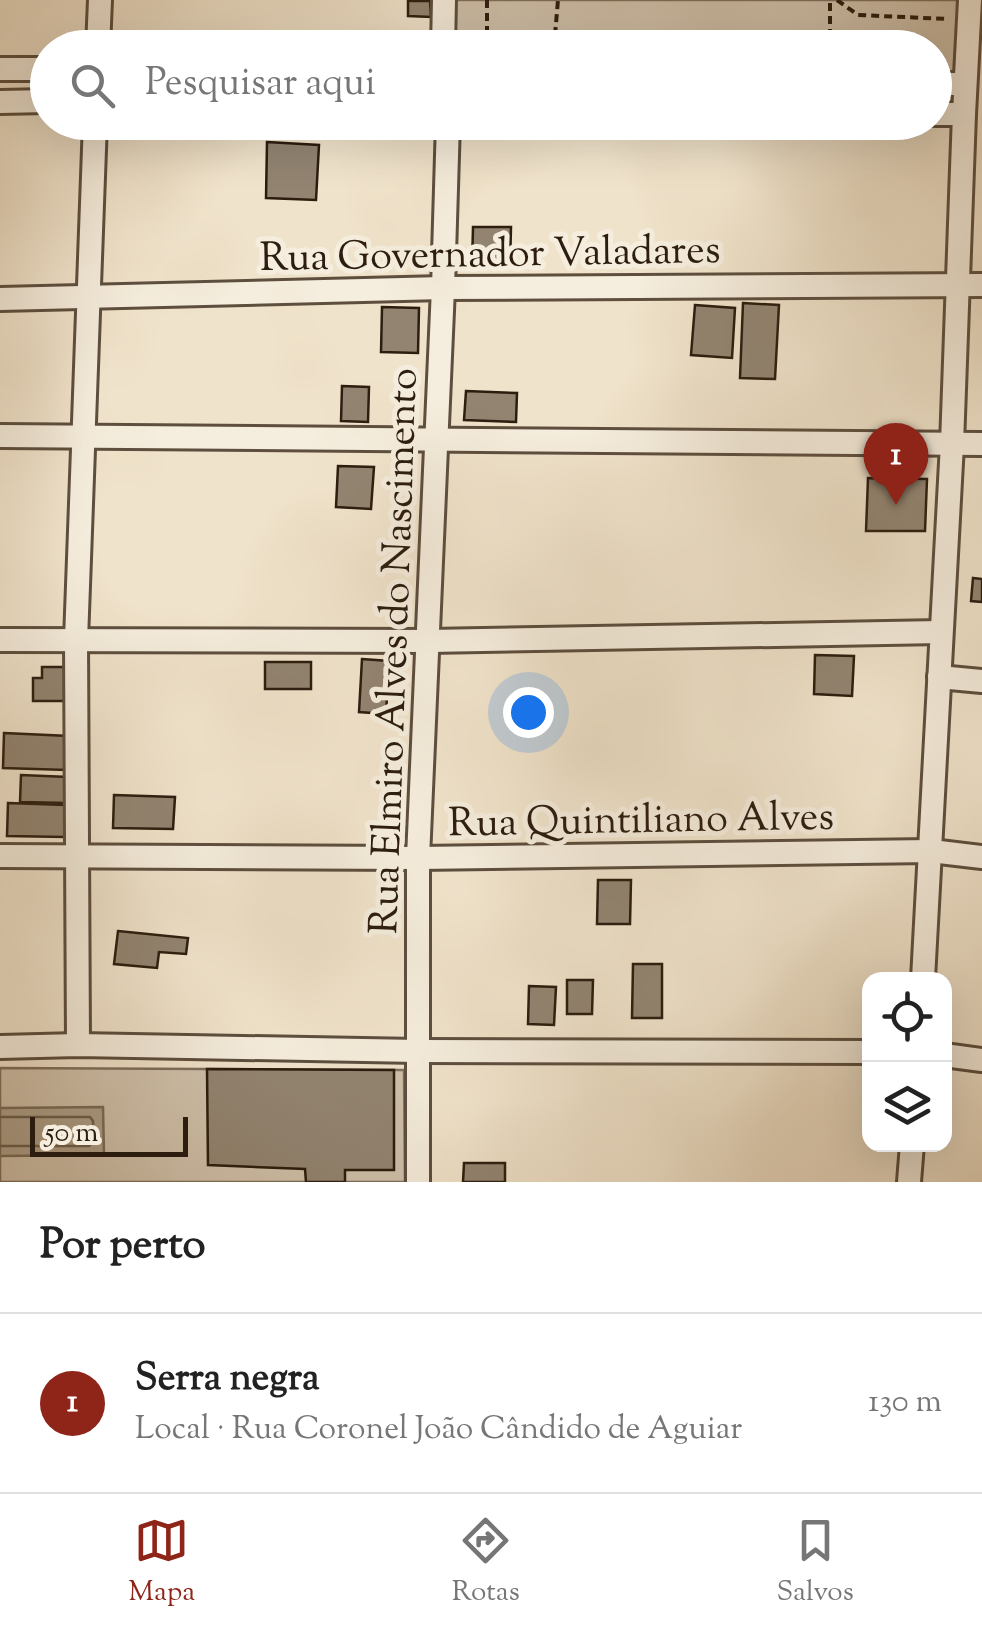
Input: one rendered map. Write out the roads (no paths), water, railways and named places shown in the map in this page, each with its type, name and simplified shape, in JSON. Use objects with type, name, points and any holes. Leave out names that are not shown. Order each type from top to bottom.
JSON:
[{"type":"street","points":[[99,30],[100,0]]},
{"type":"street","points":[[443,30],[444,0]]},
{"type":"street","points":[[924,972],[952,444],[969,11]]},
{"type":"street","points":[[0,69],[30,69]]},
{"type":"street","points":[[952,84],[966,84]]},
{"type":"street","points":[[0,102],[30,102]]},
{"type":"street","points":[[952,114],[964,114]]},
{"type":"street","points":[[78,1045],[76,640],[94,140]]},
{"type":"street","name":"Rua Elmiro Alves do Nascimento","points":[[418,1182],[418,858],[447,140]]},
{"type":"street","name":"Rua Governador Valadares","points":[[0,299],[443,288],[982,285]]},
{"type":"street","points":[[0,436],[982,444]]},
{"type":"street","points":[[0,640],[429,641],[941,632]]},
{"type":"street","points":[[938,677],[982,680]]},
{"type":"street","name":"Rua Quintiliano Alves","points":[[0,856],[418,858],[931,852],[982,857]]},
{"type":"street","points":[[0,1047],[862,1052]]},
{"type":"street","points":[[952,1057],[982,1060]]},
{"type":"street","points":[[909,1182],[911,1152]]},
{"type":"water","points":[[103,1107],[104,1155],[0,1156],[0,1108]]},
{"type":"place","name":"Serra negra","points":[[896,505]]}]
